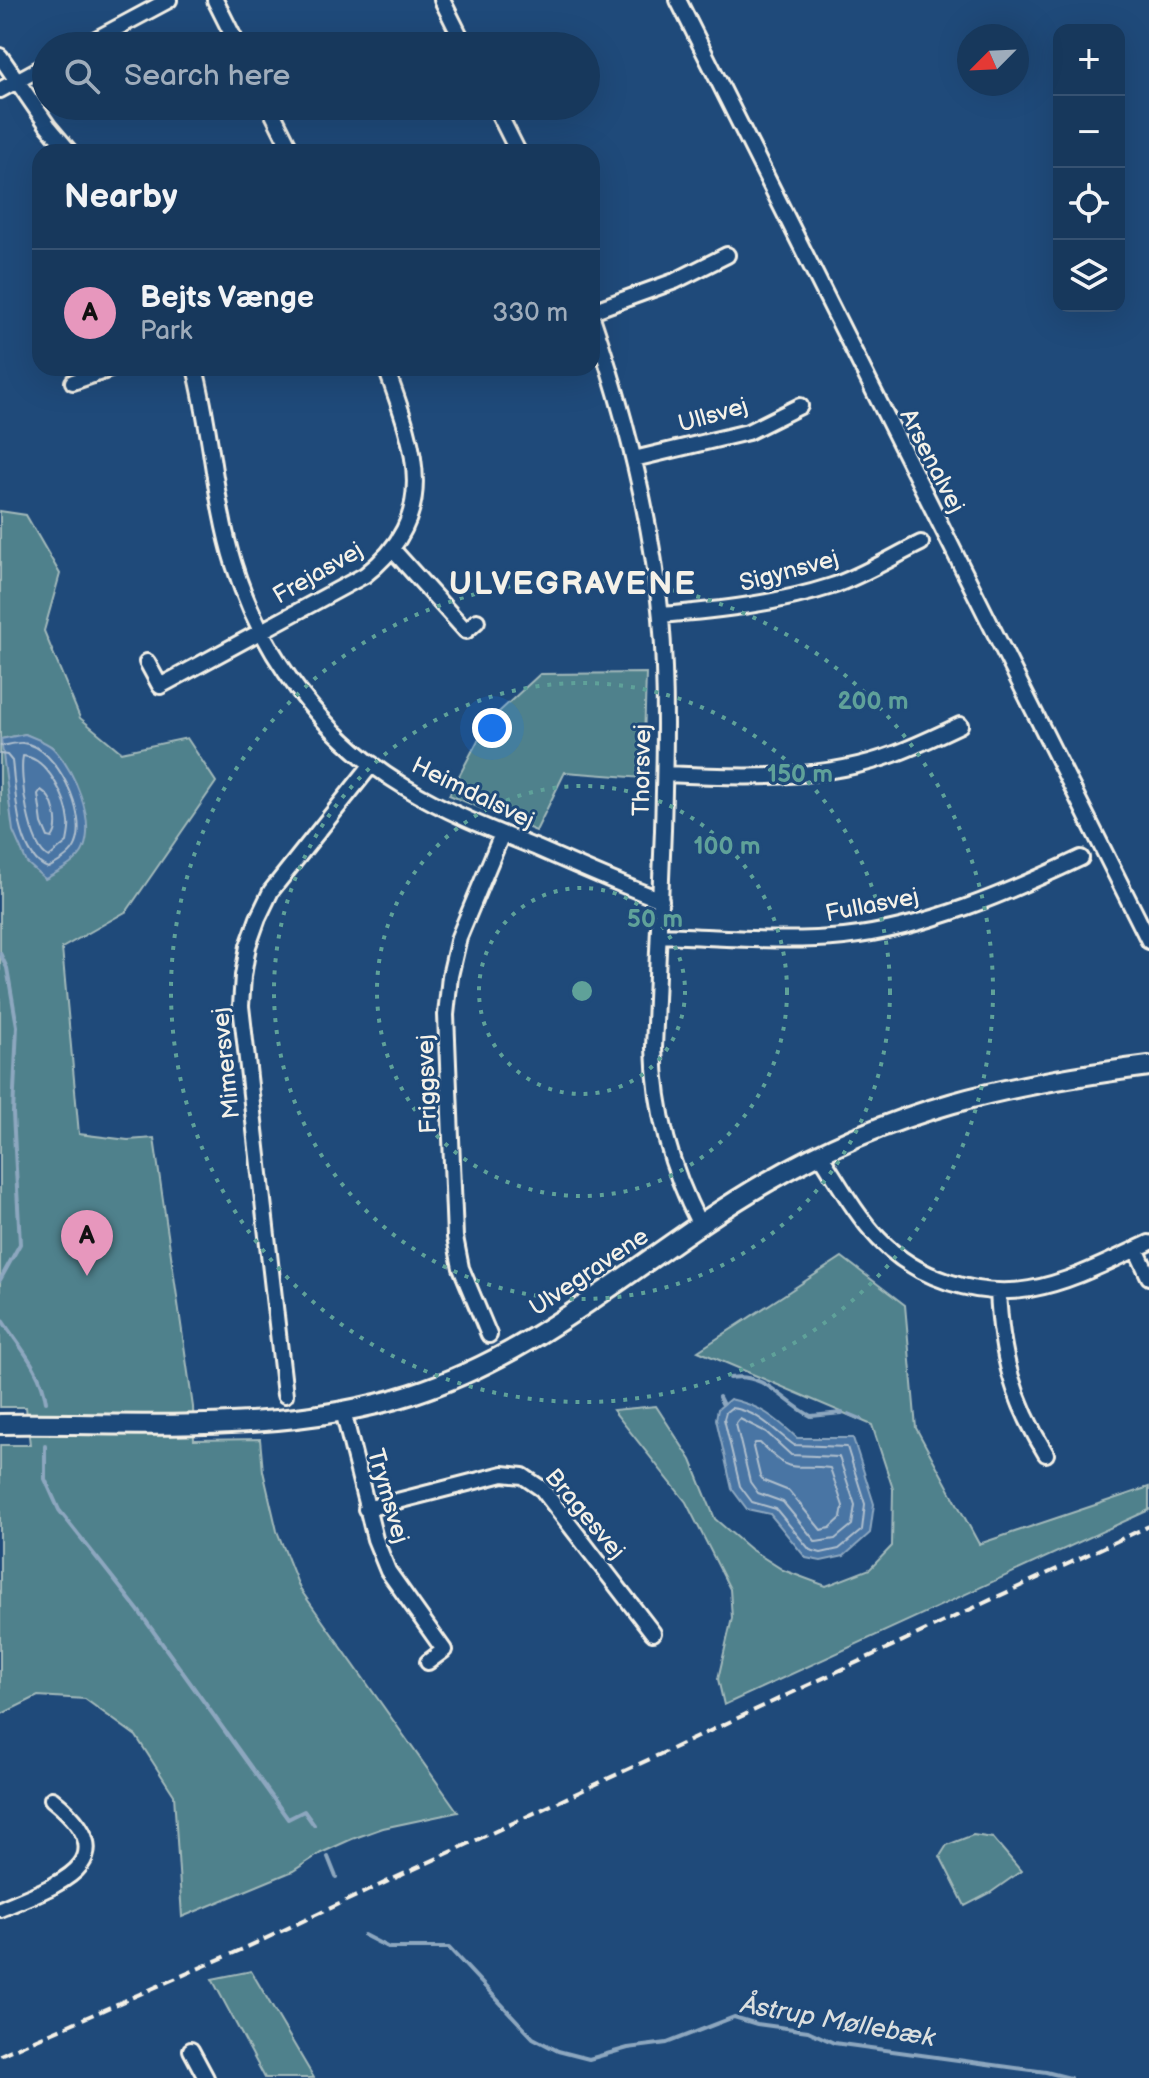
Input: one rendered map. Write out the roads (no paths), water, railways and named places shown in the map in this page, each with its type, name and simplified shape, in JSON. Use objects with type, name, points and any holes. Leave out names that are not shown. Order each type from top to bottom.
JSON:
[{"type":"street","points":[[109,32],[169,0]]},
{"type":"street","points":[[215,0],[231,32]]},
{"type":"street","points":[[442,0],[458,32]]},
{"type":"street","name":"Arsenalvej","points":[[678,0],[1145,921],[1149,941]]},
{"type":"street","points":[[0,56],[32,104]]},
{"type":"street","points":[[0,90],[32,73]]},
{"type":"street","points":[[45,120],[64,144]]},
{"type":"street","points":[[276,120],[288,144]]},
{"type":"street","points":[[502,120],[514,144]]},
{"type":"street","points":[[600,311],[675,281],[727,255]]},
{"type":"street","name":"Thorsvej","points":[[600,339],[634,459],[661,615],[665,774],[654,1048],[658,1109],[669,1157],[700,1225]]},
{"type":"street","points":[[73,382],[90,376]]},
{"type":"street","name":"Heimdalsvej","points":[[197,376],[228,541],[242,587],[278,662],[313,708],[345,742],[372,764],[434,804],[661,900]]},
{"type":"street","name":"Frejasvej","points":[[147,662],[160,686],[365,575],[393,550],[406,530],[414,507],[417,483],[415,460],[389,376]]},
{"type":"street","name":"Ullsvej","points":[[634,459],[748,432],[800,406]]},
{"type":"street","name":"Sigynsvej","points":[[661,615],[725,610],[822,589],[921,543]]},
{"type":"street","points":[[393,550],[466,631],[477,621]]},
{"type":"street","points":[[665,774],[727,778],[811,772],[896,754],[960,725]]},
{"type":"street","name":"Mimersvej","points":[[285,1395],[241,1006],[243,976],[258,918],[271,891],[372,764]]},
{"type":"street","name":"Friggsvej","points":[[489,1335],[461,1268],[455,1237],[446,1015],[450,976],[459,937],[502,834]]},
{"type":"street","name":"Fullasvej","points":[[660,935],[787,940],[844,937],[895,928],[958,909],[1081,858]]},
{"type":"street","name":"Ulvegravene","points":[[0,1424],[257,1422],[343,1411],[411,1395],[493,1361],[558,1325],[700,1225],[766,1182],[819,1153],[895,1121],[959,1100],[1062,1077],[1149,1066]]},
{"type":"street","points":[[819,1153],[879,1239],[904,1261],[933,1277],[965,1287],[998,1291],[1029,1289],[1059,1282],[1142,1246],[1149,1277]]},
{"type":"street","points":[[998,1291],[1003,1351],[1015,1395],[1046,1454]]},
{"type":"street","name":"Trymsvej","points":[[343,1411],[366,1509],[388,1571],[444,1650],[428,1662]]},
{"type":"street","name":"Bragesvej","points":[[366,1509],[503,1474],[523,1476],[542,1489],[653,1633]]},
{"type":"street","points":[[0,1909],[67,1880],[78,1870],[84,1857],[82,1828],[52,1799]]},
{"type":"street","points":[[191,2050],[206,2078]]},
{"type":"water","points":[[25,734],[44,742],[61,757],[75,781],[87,823],[84,848],[78,858],[45,879],[27,863],[13,831],[1,739]]},
{"type":"water","points":[[730,1399],[766,1413],[797,1438],[853,1438],[874,1504],[870,1533],[844,1556],[821,1561],[806,1558],[770,1514],[747,1509],[732,1489],[716,1419],[718,1409]]},
{"type":"waterway","points":[[0,953],[7,968],[17,1026],[13,1113],[20,1244],[0,1280]]},
{"type":"waterway","points":[[0,1317],[40,1379],[46,1402]]},
{"type":"waterway","points":[[730,1378],[754,1379],[811,1416],[842,1413]]},
{"type":"waterway","points":[[719,1397],[722,1403]]},
{"type":"waterway","points":[[849,1414],[861,1419]]},
{"type":"waterway","points":[[45,1446],[45,1479],[59,1510],[138,1610],[288,1819],[304,1811],[314,1825]]},
{"type":"waterway","name":"Åstrup Møllebæk","points":[[328,1857],[336,1877]]},
{"type":"waterway","name":"Åstrup Møllebæk","points":[[364,1935],[389,1948],[449,1948],[533,2038],[558,2051],[589,2059],[628,2048],[667,2043],[734,2017],[757,2024],[808,2031],[834,2043],[1046,2072],[1070,2078]]},
{"type":"railway","points":[[0,2055],[243,1949],[1149,1526]]},
{"type":"place","name":"Bejts Vænge","points":[[87,1276]]},
{"type":"district","name":"ULVEGRAVENE","points":[[573,584]]}]
